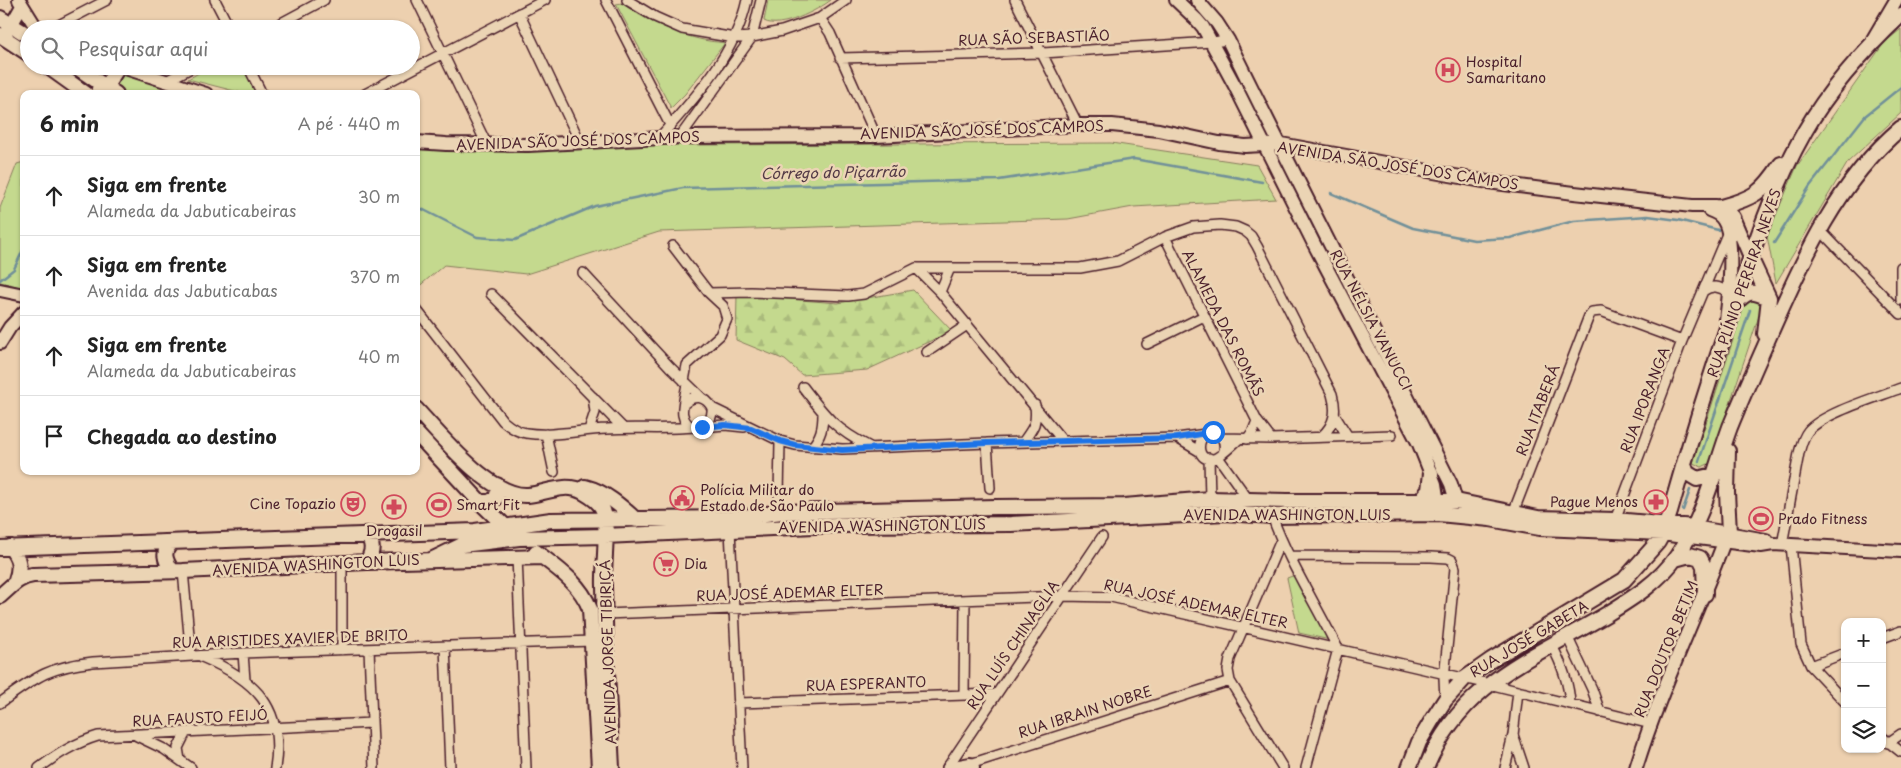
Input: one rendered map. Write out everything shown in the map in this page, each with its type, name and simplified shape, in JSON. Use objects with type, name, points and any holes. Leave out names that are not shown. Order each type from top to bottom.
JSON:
[{"type":"main road","name":"RUA NÉLSIA VANUCCI","points":[[1176,0],[1196,19],[1212,42],[1419,444],[1431,473],[1439,507]]},
{"type":"main road","name":"RUA NÉLSIA VANUCCI","points":[[1197,0],[1228,40],[1281,144],[1293,173],[1451,484],[1456,501]]},
{"type":"main road","points":[[1869,46],[1896,0]]},
{"type":"main road","points":[[20,48],[2,36],[5,21],[20,3],[31,20]]},
{"type":"main road","name":"RUA PLÍNIO PEREIRA NEVES","points":[[1664,529],[1721,344],[1731,299],[1784,172],[1805,131],[1835,86],[1869,46],[1901,15]]},
{"type":"main road","points":[[5,21],[20,30]]},
{"type":"main road","points":[[60,75],[81,90]]},
{"type":"main road","points":[[88,75],[111,90],[116,75]]},
{"type":"main road","points":[[144,75],[192,90]]},
{"type":"main road","name":"AVENIDA SÃO JOSÉ DOS CAMPOS","points":[[420,142],[488,145],[680,137],[876,136],[1078,125],[1112,125],[1159,130],[1219,143],[1246,146],[1281,144],[1488,182],[1692,206],[1721,207]]},
{"type":"main road","points":[[1426,768],[1432,752],[1448,726],[1473,696],[1552,644],[1626,602],[1662,574],[1675,558],[1692,532],[1730,429],[1764,345],[1820,230],[1846,187],[1867,162],[1901,128]]},
{"type":"main road","points":[[1721,207],[1743,201],[1760,191],[1805,131]]},
{"type":"main road","points":[[1293,173],[1296,160],[1304,149]]},
{"type":"main road","name":"AVENIDA SÃO JOSÉ DOS CAMPOS","points":[[1692,206],[1718,214],[1729,230]]},
{"type":"main road","points":[[1721,207],[1733,217],[1769,298],[1764,345]]},
{"type":"main road","points":[[1729,230],[1731,299],[1750,292],[1769,298]]},
{"type":"main road","points":[[0,290],[20,294]]},
{"type":"main road","points":[[0,343],[10,327],[20,316]]},
{"type":"main road","points":[[420,413],[458,456],[497,485],[514,493],[528,495],[564,487],[582,487],[601,492],[636,520]]},
{"type":"main road","points":[[1726,537],[1726,472],[1730,429]]},
{"type":"main road","points":[[420,437],[504,526],[572,581],[588,586],[604,584]]},
{"type":"main road","points":[[1684,465],[1687,473],[1697,478],[1714,474]]},
{"type":"main road","points":[[1421,500],[1429,490],[1431,473]]},
{"type":"main road","points":[[482,504],[496,498],[499,488],[497,485]]},
{"type":"main road","points":[[572,488],[583,492],[595,500],[603,510],[604,519]]},
{"type":"main road","points":[[1210,498],[1212,506],[1225,513]]},
{"type":"main road","name":"AVENIDA WASHINGTON LUIS","points":[[5,548],[475,531],[551,520],[734,518],[782,512],[1124,506],[1210,498],[1248,499],[1281,511],[1421,500],[1439,507],[1490,519],[1540,528],[1664,529]]},
{"type":"main road","name":"AVENIDA WASHINGTON LUIS","points":[[16,580],[24,576],[33,575],[431,560],[462,545],[519,538],[605,536],[836,525],[1011,524],[1225,513],[1439,507],[1456,501],[1538,518],[1615,520],[1726,537],[1763,538],[1782,545],[1901,551]]},
{"type":"main road","points":[[475,531],[484,516],[482,504]]},
{"type":"main road","points":[[536,538],[534,531],[538,527],[587,519]]},
{"type":"main road","name":"AVENIDA JORGE TIBIRIÇÁ","points":[[604,519],[604,584],[612,768]]},
{"type":"main road","name":"RUA JOSÉ GABETA","points":[[1410,768],[1419,742],[1446,700],[1464,679],[1491,660],[1624,580],[1643,560],[1664,529]]},
{"type":"main road","points":[[366,534],[371,540],[372,548],[367,562]]},
{"type":"main road","name":"RUA DOUTOR BETIM","points":[[1636,768],[1688,628],[1705,594],[1726,537]]},
{"type":"main road","points":[[173,542],[165,553],[166,562],[177,571]]},
{"type":"main road","points":[[0,596],[16,580],[19,571],[19,561],[5,548]]},
{"type":"main road","points":[[1675,558],[1690,555],[1700,558],[1704,566],[1705,594]]},
{"type":"main road","points":[[431,560],[542,557]]},
{"type":"main road","name":"AVENIDA JORGE TIBIRIÇÁ","points":[[572,581],[585,597],[590,608],[599,768]]},
{"type":"main road","points":[[1552,644],[1549,631],[1557,620]]},
{"type":"main road","points":[[1432,752],[1432,768]]},
{"type":"main road","name":"RUA IBRAIN NOBRE","points":[[948,768],[971,766]]},
{"type":"street","points":[[68,20],[106,0]]},
{"type":"street","points":[[215,0],[225,20]]},
{"type":"street","points":[[287,20],[324,0]]},
{"type":"street","points":[[416,0],[488,145]]},
{"type":"street","points":[[420,64],[544,0]]},
{"type":"street","points":[[606,0],[670,125]]},
{"type":"street","points":[[627,0],[655,17],[682,29],[735,38],[752,37],[782,31],[820,18],[846,0]]},
{"type":"street","points":[[659,138],[690,104],[719,66],[735,38],[744,15],[747,0]]},
{"type":"street","points":[[680,137],[752,37],[761,0]]},
{"type":"street","points":[[1015,0],[1078,125]]},
{"type":"street","points":[[1205,0],[1217,24]]},
{"type":"street","points":[[519,13],[580,142]]},
{"type":"street","points":[[820,18],[830,33],[876,136]]},
{"type":"street","name":"RUA SÃO SEBASTIÃO","points":[[840,58],[1043,53],[1228,40]]},
{"type":"street","points":[[164,82],[178,75]]},
{"type":"street","points":[[252,75],[260,90]]},
{"type":"street","points":[[372,90],[400,75]]},
{"type":"street","points":[[709,293],[751,292],[856,295],[864,294],[916,268],[1080,268],[1118,261],[1165,237],[1193,226],[1220,224],[1236,227],[1251,236],[1335,404],[1335,416],[1330,427],[1322,436]]},
{"type":"street","name":"RUA IPORANGA","points":[[1615,520],[1682,341],[1729,230]]},
{"type":"street","points":[[1820,230],[1901,314]]},
{"type":"street","name":"ALAMEDA DAS ROMÃS","points":[[1165,237],[1257,421],[1271,439]]},
{"type":"street","points":[[670,367],[687,365],[720,335],[725,326],[726,319],[723,306],[709,293],[673,246]]},
{"type":"street","points":[[1901,267],[1901,300]]},
{"type":"street","points":[[916,268],[940,292],[1063,441]]},
{"type":"street","points":[[940,292],[950,268]]},
{"type":"street","points":[[583,273],[670,367],[706,400],[712,408],[780,441],[842,450],[987,443],[1177,438],[1213,432],[1222,438],[1225,444],[1217,455],[1210,498]]},
{"type":"street","points":[[1703,291],[1715,286],[1731,299]]},
{"type":"street","points":[[492,294],[623,428]]},
{"type":"street","name":"RUA ITABERÁ","points":[[1513,513],[1588,316],[1592,312],[1601,311],[1682,341]]},
{"type":"street","points":[[420,314],[503,421],[511,428],[519,431],[546,434],[623,428],[669,430],[725,425],[751,428]]},
{"type":"street","points":[[1147,344],[1204,316]]},
{"type":"street","points":[[927,352],[967,325]]},
{"type":"street","points":[[669,430],[682,414],[685,403],[687,365]]},
{"type":"street","points":[[803,387],[823,413],[849,436],[870,448]]},
{"type":"street","points":[[1841,698],[1811,666],[1801,644],[1782,545],[1802,442],[1807,431],[1829,416],[1901,388]]},
{"type":"street","points":[[589,430],[595,412],[593,397]]},
{"type":"street","points":[[685,403],[693,398],[702,398]]},
{"type":"street","points":[[1023,442],[1035,426],[1035,405]]},
{"type":"street","points":[[698,427],[711,419],[712,408]]},
{"type":"street","points":[[812,447],[822,432],[823,413]]},
{"type":"street","points":[[682,414],[686,423],[698,427]]},
{"type":"street","points":[[1335,416],[1347,435]]},
{"type":"street","points":[[1177,438],[1199,451],[1203,456],[1217,455],[1253,431],[1257,421]]},
{"type":"street","points":[[546,434],[554,472]]},
{"type":"street","points":[[1199,451],[1199,442],[1206,434]]},
{"type":"street","points":[[1222,438],[1271,439],[1392,434]]},
{"type":"street","points":[[779,497],[780,441]]},
{"type":"street","points":[[987,443],[990,488]]},
{"type":"street","points":[[1217,455],[1248,499]]},
{"type":"street","points":[[1281,511],[1281,540],[1228,666],[1230,681],[1283,768]]},
{"type":"street","points":[[730,530],[742,768]]},
{"type":"street","name":"RUA LUÍS CHINAGLIA","points":[[948,768],[995,694],[1102,537]]},
{"type":"street","points":[[1281,540],[1338,649],[1306,768]]},
{"type":"street","points":[[1290,556],[1448,558],[1455,564],[1444,684],[1446,700]]},
{"type":"street","points":[[517,557],[526,768]]},
{"type":"street","points":[[342,564],[342,650]]},
{"type":"street","points":[[177,571],[195,656],[236,673],[245,680],[268,708],[276,728],[277,750],[275,768]]},
{"type":"street","name":"RUA JOSÉ ADEMAR ELTER","points":[[605,614],[1063,596],[1111,597],[1489,684],[1651,724]]},
{"type":"street","points":[[964,694],[965,600]]},
{"type":"street","points":[[1886,637],[1901,631]]},
{"type":"street","points":[[1567,636],[1592,689],[1600,712]]},
{"type":"street","name":"RUA ARISTIDES XAVIER DE BRITO","points":[[0,703],[37,677],[50,670],[70,664],[243,653],[593,642]]},
{"type":"street","points":[[1552,644],[1563,666],[1569,687],[1570,704]]},
{"type":"street","points":[[445,646],[450,768]]},
{"type":"street","points":[[369,649],[374,768]]},
{"type":"street","points":[[243,653],[245,680]]},
{"type":"street","points":[[1811,666],[1841,655]]},
{"type":"street","name":"RUA IBRAIN NOBRE","points":[[971,766],[1230,681]]},
{"type":"street","points":[[1505,768],[1513,735],[1518,691]]},
{"type":"street","name":"RUA ESPERANTO","points":[[738,703],[995,694]]},
{"type":"street","name":"RUA FAUSTO FEIJÓ","points":[[39,768],[81,741],[98,736],[372,723]]},
{"type":"street","points":[[180,760],[178,748],[186,732]]},
{"type":"street","points":[[1886,740],[1901,734]]},
{"type":"street","points":[[134,735],[164,749],[192,768]]},
{"type":"street","points":[[1513,735],[1524,768]]},
{"type":"street","points":[[1886,741],[1901,752]]},
{"type":"green space","points":[[768,0],[831,0],[799,18],[771,23],[764,21]]},
{"type":"green space","points":[[622,3],[641,16],[676,32],[699,39],[725,43],[685,94],[671,108],[616,4]]},
{"type":"green space","points":[[1901,29],[1901,113],[1848,162],[1776,283],[1767,236],[1797,166],[1884,43]]},
{"type":"green space","points":[[119,75],[134,75],[180,90],[117,90],[111,85]]},
{"type":"green space","points":[[195,75],[247,75],[255,90],[231,90],[188,79]]},
{"type":"green space","points":[[420,142],[487,146],[1111,143],[1257,165],[1276,199],[1133,207],[1068,219],[659,232],[526,274],[444,265],[420,286]]},
{"type":"green space","points":[[20,163],[20,287],[0,282],[0,208],[17,164]]},
{"type":"green space","points":[[913,290],[952,331],[867,370],[802,375],[785,360],[736,340],[737,295],[838,303]]},
{"type":"green space","points":[[1755,297],[1762,307],[1710,463],[1702,467],[1693,463],[1745,303]]},
{"type":"green space","points":[[1295,575],[1330,640],[1299,633],[1287,578]]},
{"type":"waterway","name":"Córrego do Piçarrão","points":[[1774,243],[1810,186],[1865,116],[1901,87]]},
{"type":"waterway","name":"Córrego do Piçarrão","points":[[420,208],[477,237],[515,240],[595,206],[683,188],[999,180],[1134,159],[1262,182]]},
{"type":"waterway","name":"Córrego do Piçarrão","points":[[1331,193],[1413,228],[1474,240],[1510,238],[1574,221],[1648,216],[1678,220],[1718,230]]},
{"type":"waterway","name":"Córrego do Piçarrão","points":[[0,280],[14,269],[20,256]]},
{"type":"waterway","points":[[1699,461],[1750,310]]},
{"type":"waterway","points":[[1683,510],[1690,490]]},
{"type":"place","name":"Hospital Samaritano","points":[[1448,70]]},
{"type":"place","name":"Polícia Militar do Estado de São Paulo","points":[[682,498]]},
{"type":"place","name":"Pague Menos","points":[[1656,502]]},
{"type":"place","name":"Cine Topazio","points":[[353,504]]},
{"type":"place","name":"Smart Fit","points":[[439,505]]},
{"type":"place","name":"Drogasil","points":[[394,507]]},
{"type":"place","name":"Prado Fitness","points":[[1761,519]]},
{"type":"place","name":"Dia","points":[[666,564]]},
{"type":"route","points":[[702,427],[725,425],[751,428],[780,441],[795,445],[842,450],[987,443],[1177,438],[1213,432]]}]
